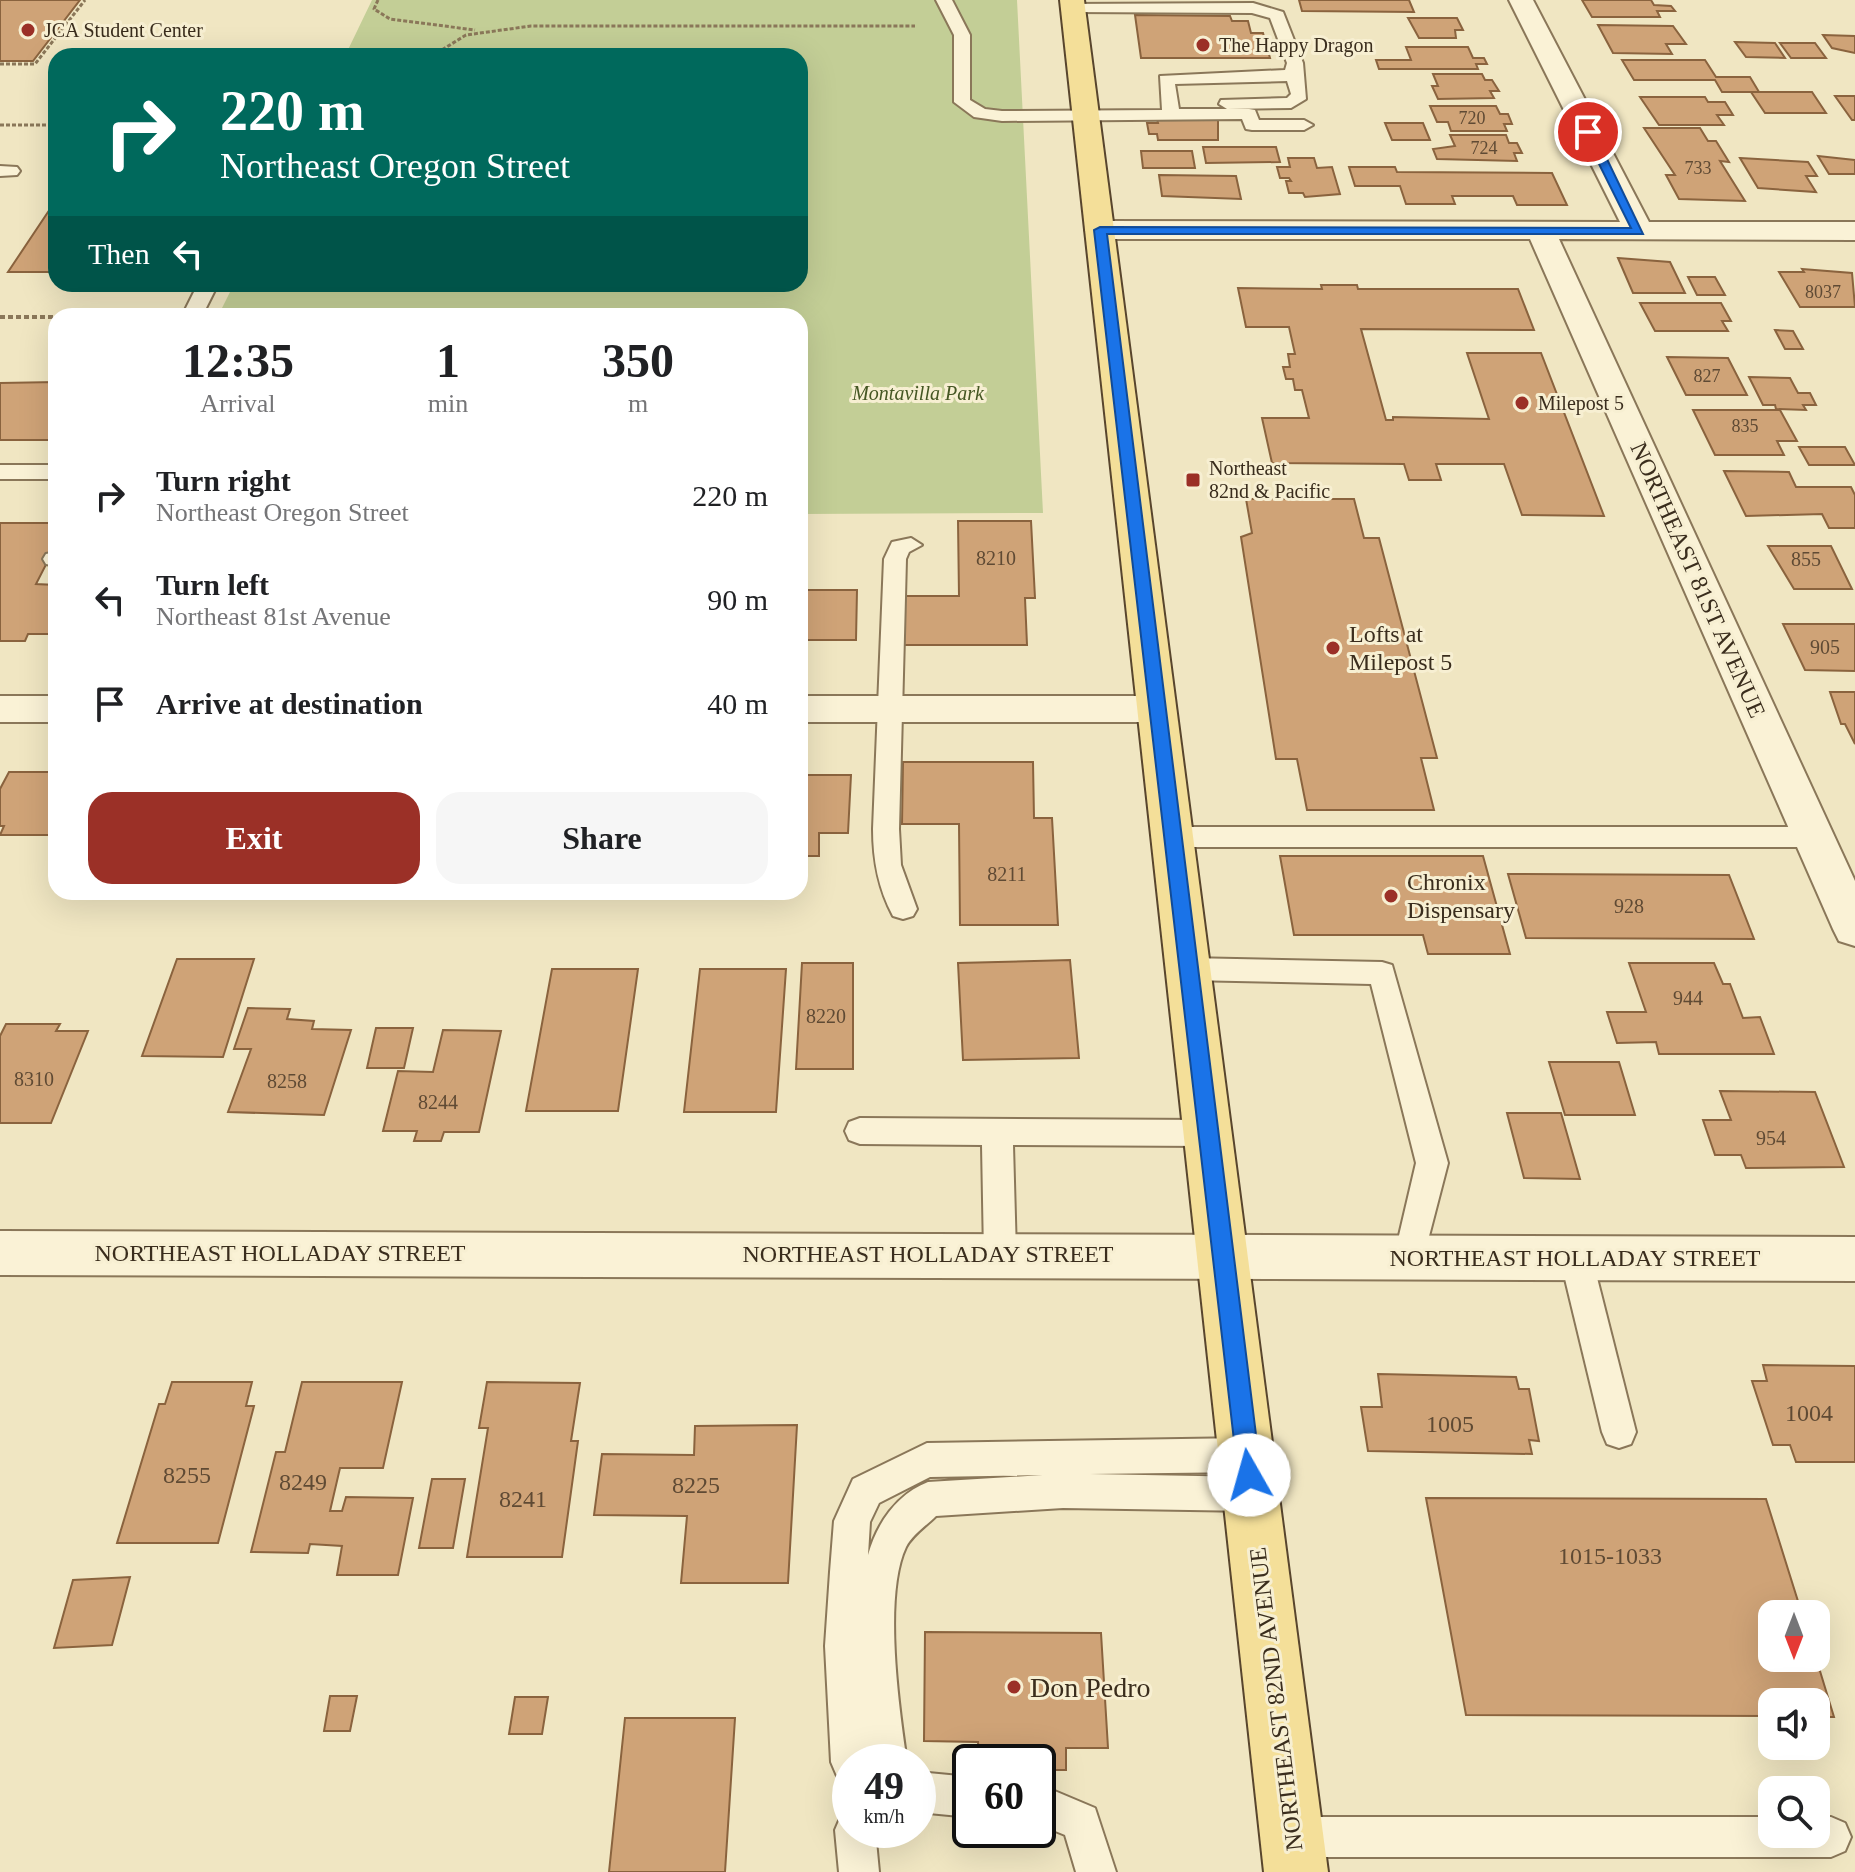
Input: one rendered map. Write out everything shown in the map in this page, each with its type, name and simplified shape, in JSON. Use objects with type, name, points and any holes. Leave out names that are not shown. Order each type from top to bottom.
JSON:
[{"type":"main road","name":"NORTHEAST 82ND AVENUE","points":[[1073,3],[1294,1854]]},
{"type":"street","points":[[1521,0],[1639,231]]},
{"type":"street","points":[[1100,230],[1855,231]]},
{"type":"street","name":"NORTHEAST 81ST AVENUE","points":[[1541,231],[1855,929]]},
{"type":"street","points":[[0,709],[48,709]]},
{"type":"street","points":[[808,709],[1156,709]]},
{"type":"street","name":"NORTHEAST HOLLADAY STREET","points":[[0,1253],[1223,1254],[1855,1259]]},
{"type":"lane","points":[[944,0],[962,35],[961,98],[966,106],[990,115],[1291,103],[1300,95],[1293,72],[1295,63],[1277,15],[1263,9],[1073,3]]},
{"type":"lane","points":[[1170,109],[1166,79],[1286,76],[1293,72]]},
{"type":"lane","points":[[1170,109],[1249,114],[1252,125],[1304,125]]},
{"type":"lane","points":[[0,472],[48,472]]},
{"type":"lane","points":[[903,909],[887,865],[890,709],[895,559],[900,547],[911,545]]},
{"type":"lane","points":[[1172,837],[1813,837]]},
{"type":"lane","points":[[1188,969],[1382,973],[1432,1163],[1410,1257]]},
{"type":"lane","points":[[860,1131],[1208,1133]]},
{"type":"lane","points":[[997,1132],[1000,1254]]},
{"type":"lane","points":[[1576,1258],[1619,1432]]},
{"type":"lane","points":[[850,1744],[844,1646],[848,1572],[852,1521],[866,1491],[927,1460],[1249,1475]]},
{"type":"lane","points":[[885,1744],[878,1660],[881,1587],[891,1538],[928,1499],[1249,1475]]},
{"type":"lane","points":[[1056,1812],[1081,1822],[1096,1872]]},
{"type":"lane","points":[[1294,1854],[1831,1837]]},
{"type":"lane","points":[[857,1848],[859,1872]]},
{"type":"path","points":[[0,64],[35,64],[85,0]]},
{"type":"path","points":[[378,0],[374,9],[377,14],[390,19],[476,30],[531,26],[791,28],[955,23]]},
{"type":"path","points":[[440,48],[476,30]]},
{"type":"path","points":[[0,125],[48,125]]},
{"type":"path","points":[[0,317],[48,317]]},
{"type":"green space","name":"Montavilla Park","points":[[372,0],[1017,0],[1043,513],[808,514],[808,308],[222,308],[230,292],[808,292],[808,48],[349,48]]},
{"type":"building","name":"JCA Student Center","points":[[0,0],[80,0],[33,61],[0,61]]},
{"type":"building","points":[[1299,0],[1409,0],[1414,12],[1302,11]]},
{"type":"building","points":[[1582,0],[1651,0],[1654,5],[1671,6],[1675,11],[1657,11],[1660,17],[1592,17]]},
{"type":"building","name":"The Happy Dragon","points":[[1135,15],[1230,16],[1232,21],[1248,21],[1251,33],[1263,33],[1270,58],[1141,58]]},
{"type":"building","points":[[1408,18],[1457,18],[1463,30],[1455,30],[1456,38],[1419,38]]},
{"type":"building","points":[[1598,25],[1673,26],[1686,44],[1666,44],[1672,54],[1613,53]]},
{"type":"building","points":[[1823,35],[1855,36],[1855,53],[1832,48]]},
{"type":"building","points":[[1735,42],[1775,43],[1785,58],[1746,57]]},
{"type":"building","points":[[1780,43],[1815,43],[1826,58],[1791,58]]},
{"type":"building","points":[[1406,47],[1468,47],[1473,58],[1484,58],[1487,64],[1476,64],[1478,69],[1379,69],[1376,60],[1411,60]]},
{"type":"building","points":[[1622,60],[1705,60],[1716,77],[1750,77],[1759,92],[1722,92],[1715,80],[1634,80]]},
{"type":"building","points":[[1433,74],[1482,74],[1485,80],[1492,80],[1499,91],[1490,91],[1494,98],[1438,99],[1432,86],[1438,86]]},
{"type":"building","points":[[1751,92],[1812,92],[1826,113],[1765,113]]},
{"type":"building","points":[[1835,96],[1855,96],[1855,120],[1852,120]]},
{"type":"building","points":[[1640,97],[1705,97],[1708,102],[1725,102],[1733,115],[1717,115],[1724,125],[1659,125]]},
{"type":"building","points":[[1430,106],[1496,106],[1500,114],[1508,114],[1512,124],[1504,124],[1507,131],[1451,131],[1448,122],[1437,122]]},
{"type":"building","points":[[1157,119],[1218,119],[1218,140],[1158,140],[1157,134],[1149,134],[1147,123],[1158,123]]},
{"type":"building","points":[[1385,123],[1423,123],[1430,140],[1392,140]]},
{"type":"building","points":[[1644,128],[1700,128],[1708,141],[1716,141],[1729,162],[1720,161],[1745,201],[1679,199],[1666,175],[1675,175]]},
{"type":"building","points":[[1450,135],[1506,135],[1509,143],[1517,143],[1522,153],[1514,153],[1517,161],[1437,159],[1433,149],[1455,146]]},
{"type":"building","points":[[1203,147],[1276,147],[1280,162],[1206,163]]},
{"type":"building","points":[[1141,151],[1192,151],[1195,168],[1143,168]]},
{"type":"building","points":[[1818,156],[1855,160],[1855,174],[1829,174]]},
{"type":"building","points":[[1288,158],[1314,158],[1317,168],[1332,167],[1340,194],[1305,197],[1303,193],[1289,193],[1286,181],[1291,181],[1280,178],[1277,167],[1290,167]]},
{"type":"building","points":[[1740,158],[1808,162],[1817,176],[1806,176],[1816,192],[1758,188]]},
{"type":"building","points":[[1349,167],[1395,167],[1397,172],[1552,173],[1567,205],[1517,205],[1513,196],[1452,196],[1455,204],[1406,204],[1400,186],[1355,186]]},
{"type":"building","points":[[1159,175],[1236,176],[1241,199],[1162,196]]},
{"type":"building","points":[[48,212],[48,272],[8,272]]},
{"type":"building","points":[[1618,258],[1670,262],[1685,293],[1633,293]]},
{"type":"building","points":[[1802,269],[1852,273],[1855,307],[1800,307],[1779,272],[1804,272]]},
{"type":"building","points":[[1688,277],[1715,277],[1725,295],[1697,295]]},
{"type":"building","name":"Milepost 5","points":[[1321,285],[1357,285],[1358,289],[1518,289],[1534,330],[1361,329],[1386,420],[1393,420],[1393,417],[1489,419],[1467,353],[1541,353],[1604,516],[1522,515],[1504,464],[1436,464],[1441,480],[1409,480],[1404,464],[1272,463],[1262,418],[1309,418],[1302,390],[1295,390],[1293,379],[1286,379],[1283,367],[1290,367],[1288,354],[1295,354],[1289,327],[1246,327],[1238,288],[1322,289]]},
{"type":"building","points":[[1640,303],[1721,303],[1731,321],[1722,321],[1728,331],[1655,331]]},
{"type":"building","points":[[1775,330],[1793,331],[1803,349],[1785,349]]},
{"type":"building","points":[[1667,357],[1728,358],[1747,395],[1686,395]]},
{"type":"building","points":[[1749,377],[1790,378],[1798,393],[1810,393],[1816,405],[1803,405],[1806,410],[1776,409],[1775,405],[1763,405]]},
{"type":"building","points":[[48,382],[48,440],[0,440],[0,383]]},
{"type":"building","points":[[1693,410],[1780,410],[1797,441],[1777,441],[1784,455],[1715,455]]},
{"type":"building","points":[[1799,447],[1845,447],[1855,465],[1809,465]]},
{"type":"building","points":[[1724,471],[1789,472],[1796,487],[1851,487],[1855,495],[1855,528],[1829,528],[1822,514],[1746,516]]},
{"type":"building","name":"Lofts at Milepost 5","points":[[1246,499],[1354,499],[1364,538],[1379,538],[1437,758],[1421,758],[1434,810],[1307,810],[1297,759],[1276,759],[1241,537],[1252,533]]},
{"type":"building","points":[[958,521],[1031,521],[1035,598],[1025,598],[1027,645],[904,645],[904,596],[959,596]]},
{"type":"building","points":[[0,523],[48,523],[48,561],[36,584],[48,585],[48,634],[28,634],[25,641],[0,641]]},
{"type":"building","points":[[1768,546],[1831,546],[1852,589],[1794,589]]},
{"type":"building","points":[[808,590],[857,590],[856,640],[808,640]]},
{"type":"building","points":[[1783,624],[1855,624],[1855,671],[1805,670]]},
{"type":"building","points":[[1830,692],[1855,692],[1855,744],[1845,724],[1841,724]]},
{"type":"building","points":[[903,762],[1033,762],[1034,818],[1052,818],[1058,925],[960,925],[959,824],[902,824]]},
{"type":"building","points":[[9,772],[48,772],[48,835],[0,835],[4,826],[0,826],[0,789]]},
{"type":"building","points":[[808,775],[851,775],[848,833],[819,833],[819,856],[808,856]]},
{"type":"building","name":"Chronix Dispensary","points":[[1280,856],[1483,856],[1510,954],[1428,954],[1423,935],[1294,935]]},
{"type":"building","points":[[1508,874],[1729,875],[1754,939],[1526,938]]},
{"type":"building","points":[[177,959],[254,959],[223,1057],[142,1056]]},
{"type":"building","points":[[1070,960],[1079,1058],[963,1060],[958,963]]},
{"type":"building","points":[[802,963],[853,963],[853,1069],[796,1069]]},
{"type":"building","points":[[1629,963],[1714,963],[1723,984],[1730,984],[1743,1018],[1760,1017],[1774,1054],[1659,1054],[1656,1042],[1617,1043],[1607,1012],[1646,1012]]},
{"type":"building","points":[[552,969],[638,969],[618,1111],[526,1111]]},
{"type":"building","points":[[700,969],[786,969],[776,1112],[684,1112]]},
{"type":"building","points":[[248,1008],[290,1009],[287,1019],[314,1021],[312,1029],[351,1030],[324,1115],[228,1112],[251,1049],[234,1049]]},
{"type":"building","points":[[6,1024],[60,1024],[56,1031],[88,1031],[51,1123],[0,1123],[0,1036]]},
{"type":"building","points":[[376,1028],[413,1028],[404,1068],[367,1068]]},
{"type":"building","points":[[443,1030],[501,1031],[479,1132],[444,1132],[441,1141],[414,1141],[417,1131],[383,1131],[398,1071],[433,1072]]},
{"type":"building","points":[[1549,1062],[1619,1062],[1635,1115],[1565,1115]]},
{"type":"building","points":[[1720,1091],[1815,1092],[1844,1167],[1746,1168],[1741,1155],[1715,1155],[1703,1120],[1731,1120]]},
{"type":"building","points":[[1507,1113],[1561,1113],[1580,1179],[1524,1178]]},
{"type":"building","points":[[1763,1365],[1855,1366],[1855,1462],[1796,1462],[1790,1445],[1773,1445],[1752,1381],[1767,1381]]},
{"type":"building","points":[[1378,1374],[1516,1377],[1519,1389],[1529,1389],[1539,1441],[1529,1440],[1532,1454],[1368,1451],[1361,1407],[1382,1407]]},
{"type":"building","points":[[172,1382],[252,1382],[246,1406],[254,1406],[218,1543],[117,1543],[159,1404],[165,1404]]},
{"type":"building","points":[[302,1382],[402,1382],[383,1468],[340,1468],[330,1511],[342,1511],[346,1497],[413,1498],[398,1575],[337,1575],[342,1546],[310,1544],[308,1553],[251,1552],[276,1452],[285,1452]]},
{"type":"building","points":[[487,1382],[580,1383],[571,1441],[578,1441],[562,1557],[467,1557],[488,1428],[479,1428]]},
{"type":"building","points":[[797,1425],[788,1583],[681,1583],[687,1516],[594,1515],[602,1454],[694,1455],[695,1426]]},
{"type":"building","points":[[432,1479],[465,1479],[453,1548],[419,1548]]},
{"type":"building","points":[[1426,1498],[1766,1499],[1798,1600],[1758,1600],[1758,1672],[1820,1672],[1825,1688],[1758,1688],[1758,1716],[1466,1715]]},
{"type":"building","points":[[130,1577],[112,1645],[54,1648],[73,1580]]},
{"type":"building","name":"Don Pedro","points":[[925,1632],[1101,1633],[1108,1748],[1066,1748],[1066,1770],[1056,1770],[1056,1744],[924,1741]]},
{"type":"building","points":[[330,1696],[357,1696],[350,1731],[324,1731]]},
{"type":"building","points":[[515,1697],[548,1697],[542,1734],[509,1734]]},
{"type":"building","points":[[625,1718],[735,1718],[725,1872],[609,1872]]},
{"type":"place","name":"JCA Student Center","points":[[28,30]]},
{"type":"place","name":"The Happy Dragon","points":[[1203,45]]},
{"type":"place","name":"Milepost 5","points":[[1522,403]]},
{"type":"place","name":"Northeast 82nd & Pacific","points":[[1193,480]]},
{"type":"place","name":"Lofts at Milepost 5","points":[[1333,648]]},
{"type":"place","name":"Chronix Dispensary","points":[[1391,896]]},
{"type":"place","name":"Don Pedro","points":[[1014,1687]]},
{"type":"route","points":[[1249,1475],[1100,230],[1639,231],[1588,132]]}]
